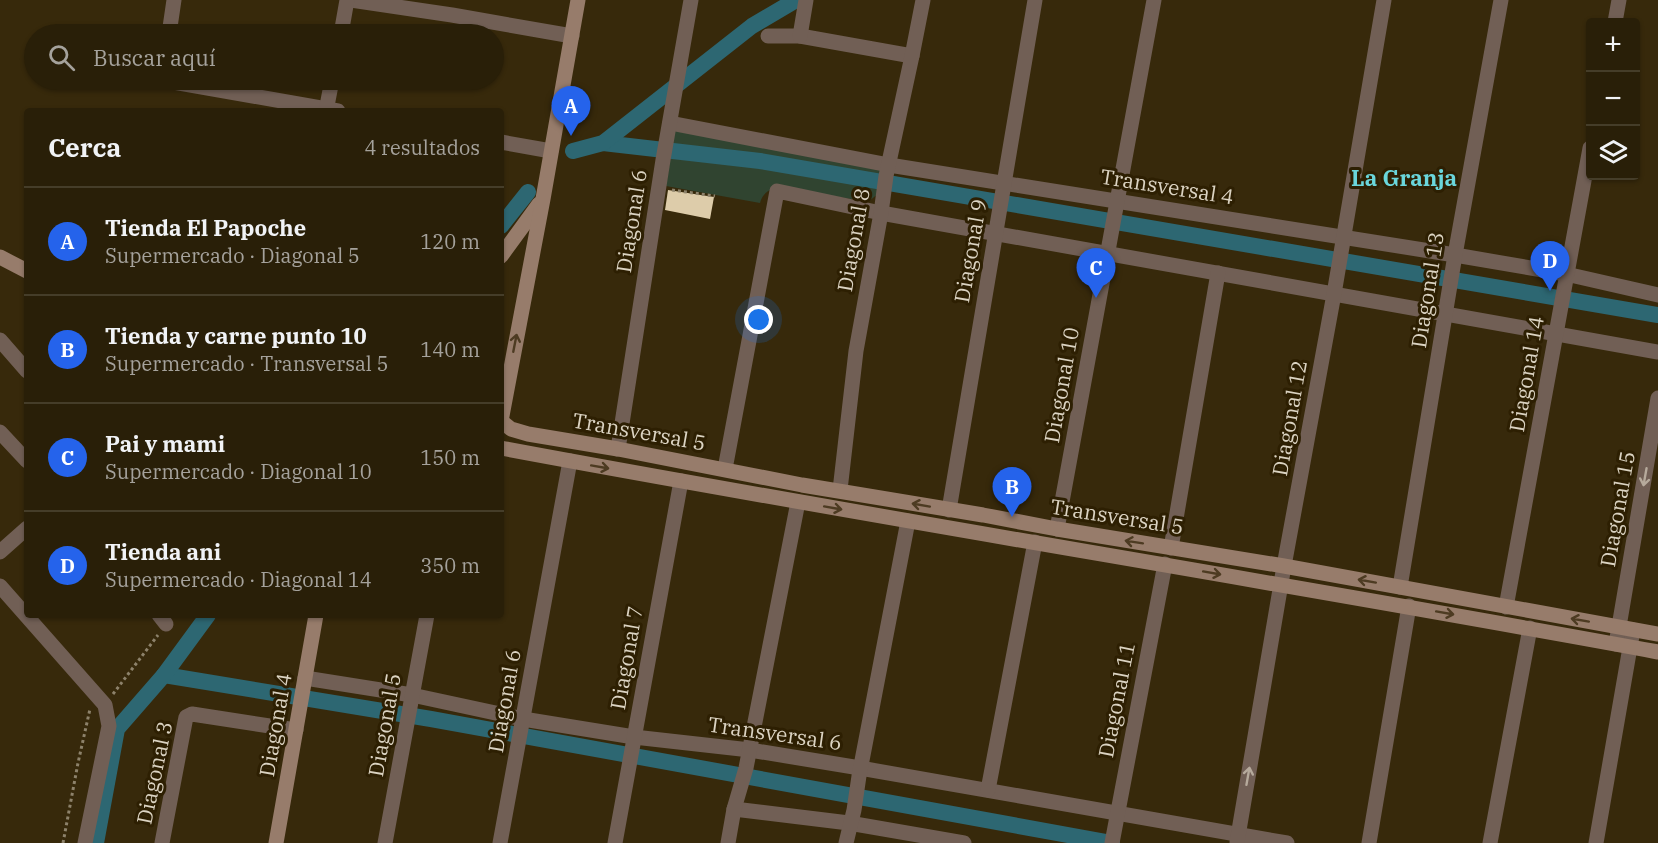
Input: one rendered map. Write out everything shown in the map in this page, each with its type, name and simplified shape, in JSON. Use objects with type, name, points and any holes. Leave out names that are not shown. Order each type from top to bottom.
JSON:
[{"type":"street","points":[[170,24],[174,0]]},
{"type":"street","points":[[343,24],[349,0],[453,7],[572,36]]},
{"type":"street","points":[[504,404],[578,0]]},
{"type":"street","name":"Diagonal 6","points":[[618,449],[658,188],[691,0]]},
{"type":"street","name":"Diagonal 8","points":[[840,490],[856,351],[887,170],[923,0]]},
{"type":"street","name":"Diagonal 9","points":[[949,510],[1035,0]]},
{"type":"street","name":"Diagonal 10","points":[[1057,530],[1154,0]]},
{"type":"street","name":"Diagonal 12","points":[[1237,838],[1335,290],[1384,0]]},
{"type":"street","name":"Diagonal 13","points":[[1400,587],[1454,258],[1501,0]]},
{"type":"street","points":[[1616,18],[1619,0]]},
{"type":"street","points":[[800,36],[806,1]]},
{"type":"street","points":[[768,36],[800,36],[912,56]]},
{"type":"street","points":[[218,90],[319,108]]},
{"type":"street","points":[[330,108],[331,90]]},
{"type":"street","name":"Transversal 4","points":[[670,123],[887,170],[1454,258],[1658,295]]},
{"type":"street","points":[[504,143],[550,158]]},
{"type":"street","name":"Diagonal 14","points":[[1506,606],[1586,170]]},
{"type":"street","points":[[726,469],[777,191],[997,227],[1108,248],[1218,273],[1335,290],[1446,314],[1658,352]]},
{"type":"street","points":[[504,252],[544,194]]},
{"type":"street","points":[[0,258],[24,270]]},
{"type":"street","points":[[1171,548],[1218,273]]},
{"type":"street","points":[[0,340],[24,367]]},
{"type":"street","points":[[504,364],[509,375]]},
{"type":"street","name":"Diagonal 15","points":[[1623,645],[1658,398]]},
{"type":"street","name":"Transversal 5","points":[[504,424],[511,429],[528,434],[726,469],[802,485],[1057,530],[1284,566],[1658,634]]},
{"type":"street","points":[[0,432],[24,458]]},
{"type":"street","name":"Transversal 5","points":[[504,449],[798,502],[1409,606],[1658,652]]},
{"type":"street","name":"Diagonal 6","points":[[500,843],[570,461]]},
{"type":"street","name":"Diagonal 7","points":[[615,843],[681,481]]},
{"type":"street","points":[[728,843],[734,809],[750,750],[798,502]]},
{"type":"street","points":[[846,843],[909,521]]},
{"type":"street","points":[[0,552],[24,531]]},
{"type":"street","points":[[988,790],[1035,542]]},
{"type":"street","name":"Diagonal 11","points":[[1112,843],[1165,564]]},
{"type":"street","points":[[0,586],[24,613]]},
{"type":"street","points":[[1369,843],[1409,606]]},
{"type":"street","points":[[28,618],[105,705],[109,726],[85,843]]},
{"type":"street","name":"Diagonal 4","points":[[276,843],[315,618]]},
{"type":"street","name":"Diagonal 5","points":[[385,843],[426,618]]},
{"type":"street","points":[[1490,843],[1530,628]]},
{"type":"street","points":[[1596,843],[1623,645]]},
{"type":"street","name":"Transversal 6","points":[[303,690],[411,699],[522,726],[633,741],[750,750],[860,772],[988,790],[1117,813],[1237,838],[1287,843]]},
{"type":"street","name":"Diagonal 3","points":[[162,843],[186,717],[192,714],[296,730]]},
{"type":"street","points":[[734,809],[852,817],[964,843]]},
{"type":"path","points":[[658,188],[715,196]]},
{"type":"path","points":[[105,705],[162,619]]},
{"type":"path","points":[[63,843],[94,693]]},
{"type":"green space","points":[[675,130],[876,163],[882,175],[879,193],[868,202],[781,187],[768,191],[760,203],[666,186]]},
{"type":"building","points":[[668,190],[714,197],[710,219],[665,210]]},
{"type":"waterway","points":[[573,151],[603,143],[752,26],[796,0]]},
{"type":"waterway","points":[[603,143],[760,161],[1658,315]]},
{"type":"waterway","points":[[504,222],[528,192]]},
{"type":"waterway","points":[[96,843],[117,729],[164,675],[206,618]]},
{"type":"waterway","points":[[164,675],[431,719],[1112,843]]},
{"type":"place","name":"Tienda El Papoche","points":[[571,136]]},
{"type":"place","name":"Tienda ani","points":[[1550,291]]},
{"type":"place","name":"Pai y mami","points":[[1096,298]]},
{"type":"place","name":"Tienda y carne punto 10","points":[[1012,517]]},
{"type":"district","name":"La Granja","points":[[1404,178]]}]
